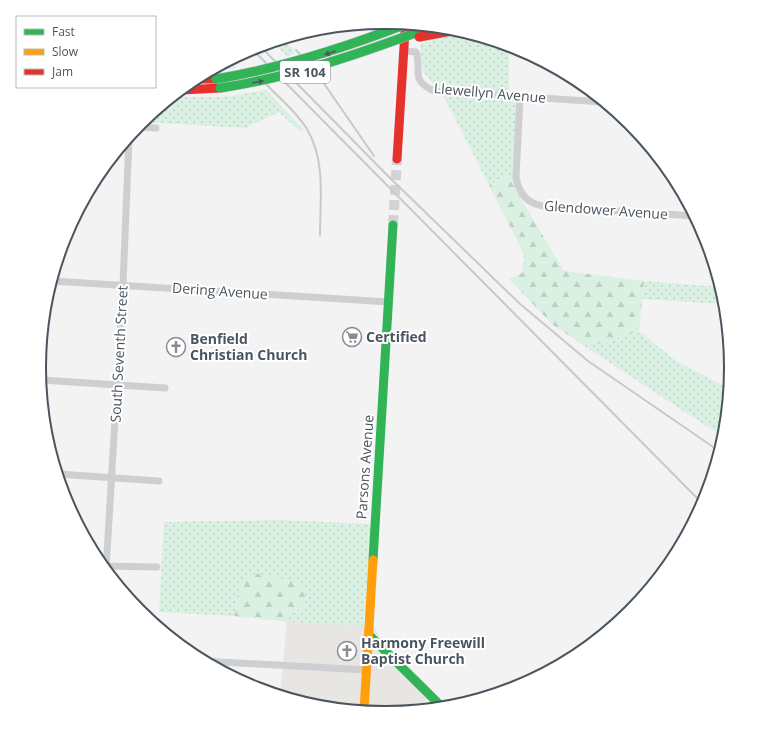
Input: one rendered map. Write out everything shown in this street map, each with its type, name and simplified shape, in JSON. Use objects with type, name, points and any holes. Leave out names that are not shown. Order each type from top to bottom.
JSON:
[{"type":"main road","points":[[347,46],[382,29]]},
{"type":"main road","name":"SR 104","points":[[208,79],[216,79],[284,67],[392,29]]},
{"type":"main road","points":[[397,159],[406,30]]},
{"type":"main road","name":"SR 104","points":[[192,89],[220,88],[269,80],[302,72],[418,31]]},
{"type":"main road","points":[[386,43],[436,33]]},
{"type":"main road","name":"Parsons Avenue","points":[[364,705],[393,225]]},
{"type":"main road","points":[[369,635],[437,702]]},
{"type":"street","name":"Llewellyn Avenue","points":[[404,51],[416,52],[418,78],[427,88],[434,91],[594,101]]},
{"type":"street","name":"Glendower Avenue","points":[[520,97],[516,167],[518,187],[522,195],[531,203],[543,206],[688,216]]},
{"type":"street","points":[[147,128],[156,128]]},
{"type":"street","name":"South Seventh Street","points":[[106,558],[118,385],[129,147]]},
{"type":"street","name":"Dering Avenue","points":[[58,281],[389,302]]},
{"type":"street","points":[[47,380],[165,388]]},
{"type":"street","points":[[64,474],[159,480]]},
{"type":"street","points":[[111,567],[157,568]]},
{"type":"street","points":[[217,662],[366,670]]},
{"type":"shaded area","points":[[287,621],[374,626],[380,638],[432,690],[424,703],[385,706],[341,703],[281,689]]},
{"type":"green space","points":[[450,36],[494,47],[509,53],[509,93],[436,87],[423,71],[420,44]]},
{"type":"green space","points":[[287,44],[295,52],[288,57],[278,47]]},
{"type":"green space","points":[[233,65],[236,68],[225,69]]},
{"type":"green space","points":[[266,90],[304,130],[301,132],[279,112],[245,128],[152,123],[182,97],[224,97]]},
{"type":"green space","points":[[443,95],[511,99],[517,104],[513,167],[515,188],[507,175],[489,185]]},
{"type":"green space","points":[[507,175],[564,271],[644,281],[639,331],[604,343],[583,345],[553,325],[509,279],[522,273],[524,254],[489,185]]},
{"type":"green space","points":[[644,281],[714,286],[717,304],[642,299]]},
{"type":"green space","points":[[639,331],[676,361],[723,386],[717,433],[583,345],[604,343]]},
{"type":"green space","points":[[280,520],[371,524],[364,626],[280,621],[305,606],[240,586],[234,616],[159,612],[164,522]]},
{"type":"green space","points":[[252,574],[299,582],[307,596],[305,606],[280,621],[234,616],[240,586]]},
{"type":"tunnel","points":[[393,225],[397,159]]},
{"type":"railway","points":[[296,50],[314,69],[374,156]]},
{"type":"railway","points":[[265,51],[389,177],[519,303],[588,361],[714,447]]},
{"type":"railway","points":[[257,54],[697,498]]},
{"type":"railway","points":[[265,83],[298,116],[313,141],[317,154],[321,181],[320,235]]},
{"type":"traffic: fast","points":[[216,79],[289,63],[391,29]]},
{"type":"traffic: fast","points":[[220,88],[301,71],[420,31]]},
{"type":"traffic: fast","points":[[373,560],[393,225]]},
{"type":"traffic: fast","points":[[369,635],[437,702]]},
{"type":"traffic: slow","points":[[364,705],[373,560]]},
{"type":"traffic: jam","points":[[397,159],[405,31]]},
{"type":"traffic: jam","points":[[419,37],[437,34]]},
{"type":"traffic: jam","points":[[208,79],[216,79]]},
{"type":"traffic: jam","points":[[192,89],[220,88]]},
{"type":"place","name":"Certified","points":[[352,337]]},
{"type":"place","name":"Benfield Christian Church","points":[[176,347]]},
{"type":"place","name":"Harmony Freewill Baptist Church","points":[[347,651]]}]
